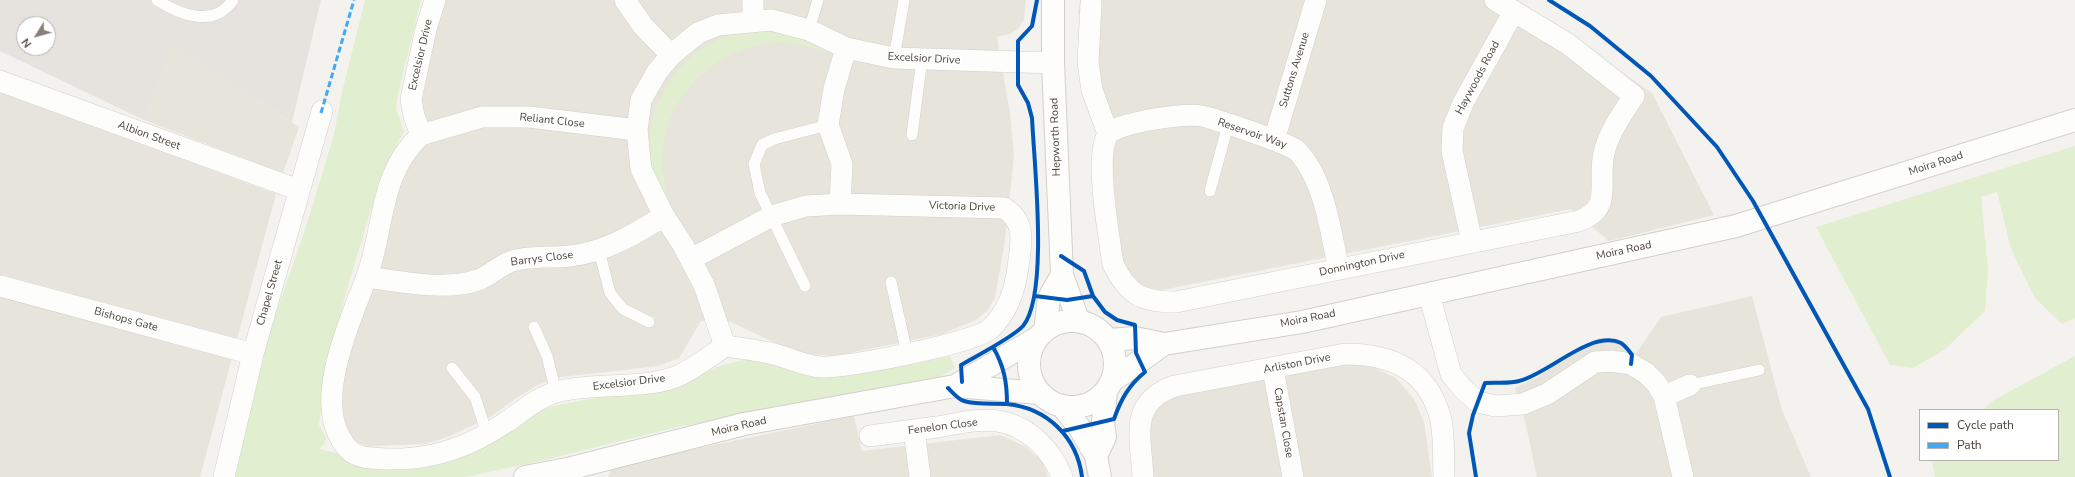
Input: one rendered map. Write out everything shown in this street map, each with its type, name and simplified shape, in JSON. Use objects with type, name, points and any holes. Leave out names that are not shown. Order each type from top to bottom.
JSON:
[{"type":"street","name":"Excelsior Drive","points":[[435,0],[426,29],[411,99],[414,116],[421,136],[408,147],[398,162],[390,183],[367,277],[357,301],[334,377],[332,420],[337,432],[345,445],[353,453],[368,458],[407,459],[427,457],[445,452],[487,434],[524,408],[556,392],[657,381],[677,376],[726,346],[704,285],[691,259],[664,216],[641,169],[637,130],[641,100],[657,72],[671,55],[698,33],[718,25],[771,20],[809,30],[846,48],[894,58],[1053,63]]},
{"type":"street","points":[[625,0],[643,26],[671,55]]},
{"type":"street","points":[[753,0],[753,22]]},
{"type":"street","name":"Hepworth Road","points":[[1053,0],[1053,63],[1062,274],[1078,320]]},
{"type":"street","name":"Suttons Avenue","points":[[1274,140],[1316,0]]},
{"type":"street","name":"Donnington Drive","points":[[1108,134],[1104,141],[1102,169],[1113,264],[1127,287],[1137,295],[1154,302],[1176,302],[1472,242],[1579,222],[1594,214],[1599,207],[1602,196],[1602,167],[1604,153],[1611,134],[1634,96],[1568,44],[1495,0]]},
{"type":"street","points":[[1091,4],[1088,63],[1092,90],[1108,134]]},
{"type":"street","name":"Haywoods Road","points":[[1472,242],[1452,151],[1453,128],[1463,103],[1514,11]]},
{"type":"street","points":[[840,204],[842,164],[828,125],[834,89],[846,48]]},
{"type":"street","name":"Albion Street","points":[[0,81],[299,190]]},
{"type":"street","name":"Chapel Street","points":[[224,477],[253,354],[322,111]]},
{"type":"street","name":"Reservoir Way","points":[[1108,134],[1113,129],[1120,127],[1182,116],[1202,116],[1274,140],[1296,150],[1313,173],[1319,185],[1339,269]]},
{"type":"street","name":"Reliant Close","points":[[421,136],[482,117],[529,117],[637,130]]},
{"type":"street","name":"Moira Road","points":[[1109,340],[1135,338],[1164,344],[1302,322],[1736,226],[2075,120]]},
{"type":"street","name":"Victoria Drive","points":[[691,259],[772,216],[806,206],[840,204],[1004,208],[1011,212],[1018,221],[1022,236],[1015,289],[1007,307],[989,330],[964,340],[841,367],[820,367],[795,362],[771,353],[726,346]]},
{"type":"street","name":"Barrys Close","points":[[367,277],[427,285],[469,282],[480,279],[504,264],[517,260],[570,256],[599,250],[634,235],[664,216]]},
{"type":"street","points":[[1041,334],[1049,298],[1062,274]]},
{"type":"street","name":"Bishops Gate","points":[[0,286],[253,354]]},
{"type":"street","points":[[1429,294],[1451,374],[1463,389],[1478,402],[1495,406],[1523,404],[1547,394],[1595,362],[1611,361],[1631,364],[1646,373],[1656,383],[1664,396],[1682,477]]},
{"type":"street","points":[[1098,467],[1105,437],[1103,422],[1109,386],[1116,367],[1114,353],[1109,340],[1090,324],[1078,320],[1054,324],[1041,334],[1031,349],[1029,360],[1030,372],[1040,393],[1050,401],[1062,406],[1087,404],[1097,399],[1109,386]]},
{"type":"street","name":"Moira Road","points":[[954,386],[1041,334]]},
{"type":"street","name":"Moira Road","points":[[1109,386],[1164,344]]},
{"type":"street","name":"Arliston Drive","points":[[1143,477],[1140,418],[1151,397],[1161,390],[1175,386],[1273,369],[1345,354],[1376,356],[1400,364],[1423,382],[1430,392],[1440,414],[1444,477]]},
{"type":"street","name":"Capstan Close","points":[[1273,369],[1293,477]]},
{"type":"street","points":[[1664,396],[1690,385]]},
{"type":"street","name":"Moira Road","points":[[525,477],[572,468],[744,424],[954,386],[1040,393]]},
{"type":"street","points":[[1062,406],[1079,427],[1098,467]]},
{"type":"street","name":"Fenelon Close","points":[[870,436],[968,422],[998,421],[1016,427],[1032,436],[1046,448],[1054,458],[1062,477]]},
{"type":"street","points":[[914,430],[920,477]]},
{"type":"lane","points":[[157,0],[170,8],[197,17],[209,17],[220,11],[233,0]]},
{"type":"lane","points":[[809,30],[818,0]]},
{"type":"lane","points":[[894,58],[904,0]]},
{"type":"lane","points":[[912,135],[922,60]]},
{"type":"lane","points":[[805,286],[760,193],[755,175],[754,164],[762,145],[774,139],[828,125]]},
{"type":"lane","points":[[1210,191],[1228,125]]},
{"type":"lane","points":[[599,250],[610,293],[623,309],[649,322]]},
{"type":"lane","points":[[891,282],[907,353]]},
{"type":"lane","points":[[534,327],[547,356],[556,392]]},
{"type":"lane","points":[[452,368],[475,397],[487,434]]},
{"type":"lane","points":[[1690,385],[1759,370]]},
{"type":"shaded area","points":[[0,0],[321,0],[292,122],[173,43],[144,120],[0,51]]},
{"type":"shaded area","points":[[429,0],[1026,0],[1024,19],[1019,28],[1010,34],[997,37],[1010,113],[1014,155],[1005,240],[995,298],[987,311],[976,320],[942,334],[835,356],[807,354],[775,343],[731,322],[701,321],[679,358],[658,366],[561,377],[538,385],[490,417],[450,436],[426,444],[369,446],[354,442],[344,431],[340,370],[376,241],[414,148],[413,94]]},
{"type":"shaded area","points":[[1080,0],[1518,0],[1652,93],[1714,215],[1609,241],[1571,209],[1157,291],[1142,288],[1121,267],[1111,154],[1098,79],[1093,16],[1078,14]]},
{"type":"shaded area","points":[[173,42],[299,127],[283,173],[144,120]]},
{"type":"shaded area","points":[[0,92],[276,194],[200,477],[0,477]]},
{"type":"shaded area","points":[[1752,296],[1782,410],[1811,477],[1537,477],[1525,421],[1515,388],[1536,378],[1598,338],[1619,339],[1636,354],[1661,317]]},
{"type":"shaded area","points":[[1348,364],[1373,367],[1396,378],[1414,399],[1424,422],[1432,477],[1147,477],[1150,413],[1167,398]]},
{"type":"shaded area","points":[[854,416],[862,451],[1000,435],[1026,447],[1043,463],[1048,477],[608,477],[613,466]]},
{"type":"green space","points":[[365,0],[421,0],[398,94],[396,109],[404,131],[382,174],[349,282],[327,364],[319,425],[326,437],[324,444],[319,449],[387,465],[544,408],[603,396],[665,390],[720,366],[755,357],[798,374],[838,377],[950,356],[955,368],[932,382],[805,406],[681,426],[545,460],[465,477],[231,477],[245,434],[270,330],[303,236],[334,135],[342,92]]},
{"type":"green space","points":[[758,30],[789,35],[827,49],[828,53],[810,47],[791,44],[778,43],[757,46],[737,52],[718,62],[701,75],[687,90],[675,108],[667,128],[662,159],[664,178],[676,223],[657,181],[650,155],[652,121],[657,105],[674,75],[686,61],[699,51],[724,37]]},
{"type":"green space","points":[[2075,146],[2075,318],[2062,324],[2035,298],[2011,249],[1997,192],[1981,197],[1988,269],[1985,311],[1944,350],[1913,368],[1890,365],[1816,227]]},
{"type":"green space","points":[[2075,356],[2075,477],[1935,477],[1932,461],[2059,461],[2059,409],[1984,409],[1994,400]]},
{"type":"marked path","points":[[321,113],[354,0]]},
{"type":"cycle path","points":[[962,382],[961,365],[1003,341],[1023,326],[1031,310],[1036,287],[1038,227],[1032,118],[1028,103],[1018,85],[1018,41],[1032,26],[1037,0]]},
{"type":"cycle path","points":[[1549,0],[1590,26],[1651,76],[1717,147],[1753,201],[1868,409],[1890,477]]},
{"type":"cycle path","points":[[1061,256],[1084,271],[1093,296],[1105,312],[1117,320],[1135,325],[1136,353],[1145,372],[1134,382],[1126,393],[1114,419],[1063,431]]},
{"type":"cycle path","points":[[1035,296],[1067,300],[1093,296]]},
{"type":"cycle path","points":[[1476,477],[1469,433],[1473,415],[1485,383],[1519,381],[1531,377],[1583,347],[1609,340],[1621,343],[1625,347],[1632,355],[1631,364]]},
{"type":"cycle path","points":[[993,347],[1000,361],[1004,374],[1007,404]]},
{"type":"cycle path","points":[[948,388],[958,398],[964,401],[1007,404],[1022,407],[1035,411],[1047,418],[1067,437],[1074,449],[1082,477]]}]
